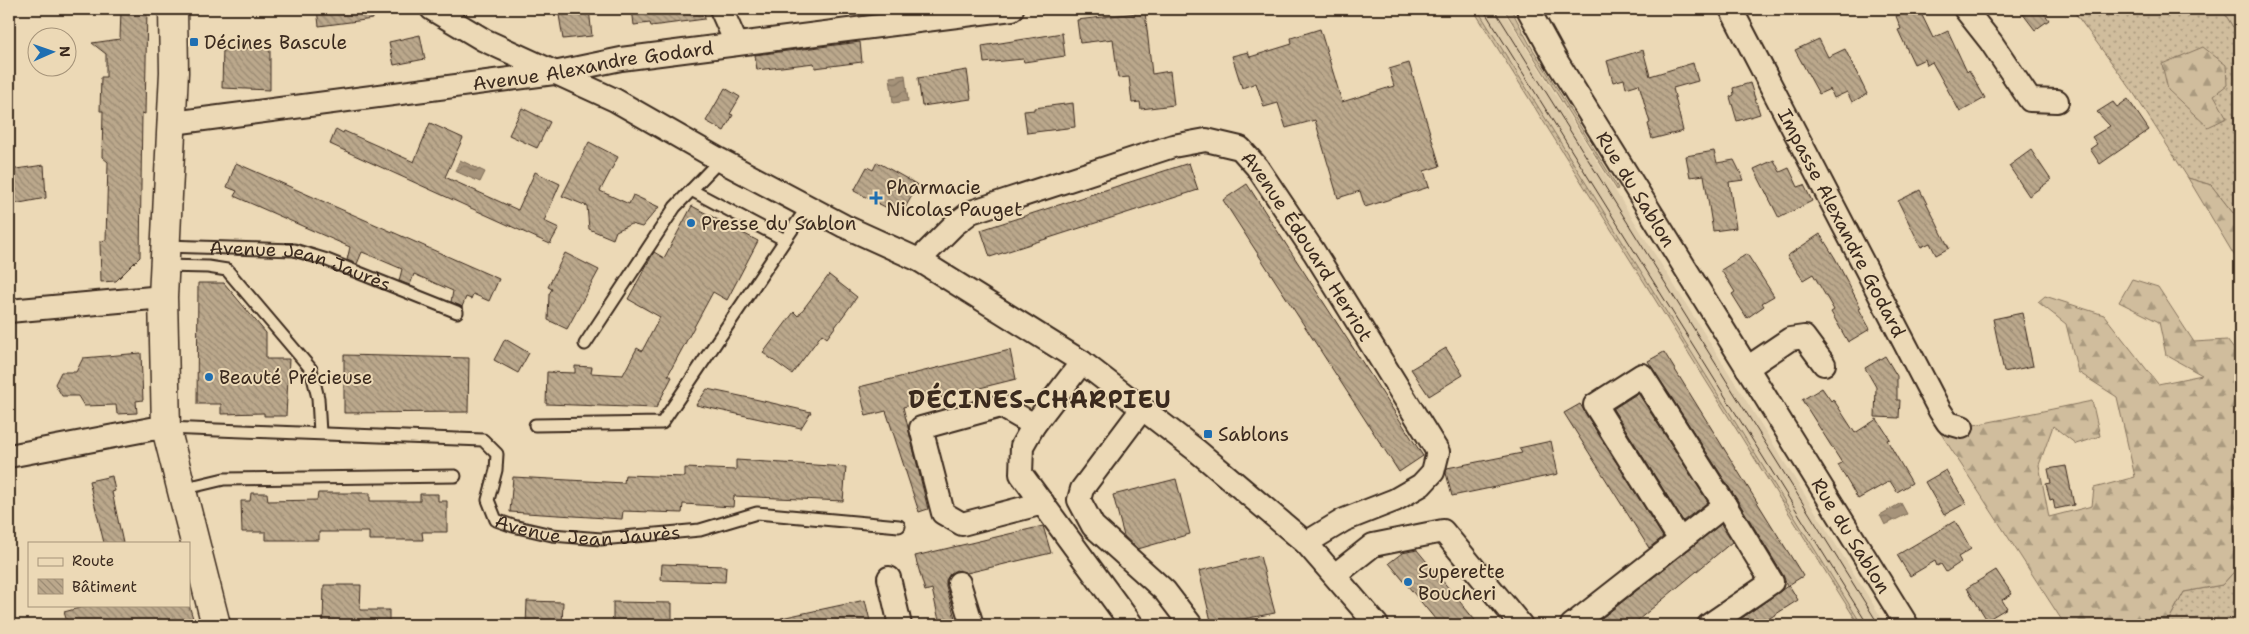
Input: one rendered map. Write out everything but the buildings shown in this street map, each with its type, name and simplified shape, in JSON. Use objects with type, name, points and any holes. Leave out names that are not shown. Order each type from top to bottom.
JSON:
[{"type":"main road","points":[[173,9],[173,124],[163,297],[166,428],[216,625]]},
{"type":"street","points":[[432,9],[484,40],[615,100],[720,160],[844,226],[919,260],[1082,362],[1196,450],[1306,543],[1377,625]]},
{"type":"street","points":[[721,9],[736,43]]},
{"type":"street","name":"Avenue Alexandre Godard","points":[[173,124],[554,73],[621,59],[736,43],[1012,9]]},
{"type":"street","name":"Rue du Sablon","points":[[1528,9],[1556,60],[1907,625]]},
{"type":"street","name":"Impasse Alexandre Godard","points":[[1731,9],[1940,412],[1948,423],[1962,427]]},
{"type":"street","points":[[1965,9],[1991,42],[2030,100],[2057,101]]},
{"type":"street","name":"Avenue Édouard Herriot","points":[[919,260],[954,225],[971,212],[1173,146],[1206,140],[1240,148],[1257,167],[1314,252],[1438,452],[1433,472],[1422,485],[1395,500],[1344,520],[1306,543]]},
{"type":"street","points":[[9,311],[163,297]]},
{"type":"street","points":[[1747,368],[1790,340],[1804,337],[1824,364]]},
{"type":"street","points":[[1082,362],[1034,425],[1022,446],[1022,474],[1132,625]]},
{"type":"street","points":[[1680,540],[1595,405],[1642,375],[1772,582],[1709,625]]},
{"type":"street","points":[[1034,425],[1000,406],[921,428],[943,513],[962,524],[1043,503]]},
{"type":"street","points":[[1142,409],[1082,489],[1079,500],[1093,526],[1165,591],[1191,625]]},
{"type":"street","points":[[9,456],[151,429],[166,428]]},
{"type":"street","points":[[1572,625],[1725,505]]},
{"type":"street","points":[[1335,575],[1374,544],[1443,531],[1521,625]]},
{"type":"street","points":[[889,578],[900,625]]},
{"type":"street","points":[[959,583],[972,625]]},
{"type":"lane","points":[[585,344],[675,207],[720,160]]},
{"type":"lane","points":[[691,190],[786,240]]},
{"type":"lane","points":[[535,425],[662,423],[808,206]]},
{"type":"lane","name":"Avenue Jean Jaurès","points":[[165,256],[294,250],[327,260],[457,312]]},
{"type":"lane","name":"Avenue Jean Jaurès","points":[[165,256],[227,270],[310,369],[318,398],[320,433]]},
{"type":"lane","name":"Avenue Jean Jaurès","points":[[166,428],[483,440],[496,454],[496,470],[488,500],[496,520],[552,535],[601,539],[700,530],[757,513],[899,526]]},
{"type":"lane","points":[[182,489],[224,479],[455,476]]},
{"type":"shaded area","points":[[1473,9],[1502,9],[1886,625],[1859,625]]},
{"type":"green space","points":[[1473,9],[1477,9],[1862,625],[1859,625]]},
{"type":"green space","points":[[1504,9],[1511,9],[1529,43],[1618,188],[1617,190]]},
{"type":"green space","points":[[2072,9],[2222,9],[2233,27],[2240,25],[2240,212],[2233,213],[2211,185],[2188,178],[2131,89]]},
{"type":"green space","points":[[2222,9],[2240,9],[2240,25],[2233,27]]},
{"type":"green space","points":[[2203,47],[2226,65],[2227,85],[2214,95],[2227,118],[2208,127],[2168,90],[2162,64]]},
{"type":"green space","points":[[2188,178],[2211,185],[2233,213],[2240,212],[2240,265]]},
{"type":"green space","points":[[2132,279],[2158,287],[2194,342],[2227,340],[2240,357],[2240,565],[2222,585],[2184,592],[2166,625],[2065,625],[1940,432],[2092,401],[2100,436],[2076,444],[2053,426],[2039,465],[2049,517],[2092,506],[2094,488],[2135,477],[2117,397],[2078,372],[2066,324],[2038,302],[2045,296],[2104,315],[2158,384],[2202,375],[2166,355],[2159,322],[2119,302]]},
{"type":"green space","points":[[2240,565],[2240,625],[2166,625],[2184,592],[2222,585]]},
{"type":"water","points":[[905,75],[908,101],[893,103],[890,77]]},
{"type":"water","points":[[460,160],[485,172],[480,182],[455,171]]},
{"type":"water","points":[[1901,503],[1907,514],[1885,525],[1880,515]]},
{"type":"tram line","points":[[1483,9],[1868,625]]},
{"type":"tram line","points":[[1494,9],[1879,625]]},
{"type":"place","name":"Décines Bascule","points":[[194,42]]},
{"type":"place","name":"Pharmacie Nicolas Pauget","points":[[876,198]]},
{"type":"place","name":"Presse du Sablon","points":[[691,223]]},
{"type":"place","name":"Beauté Précieuse","points":[[209,377]]},
{"type":"place","name":"Sablons","points":[[1208,434]]},
{"type":"place","name":"Superette Boucheri","points":[[1408,582]]},
{"type":"district","name":"DÉCINES-CHARPIEU","points":[[1040,400]]}]
